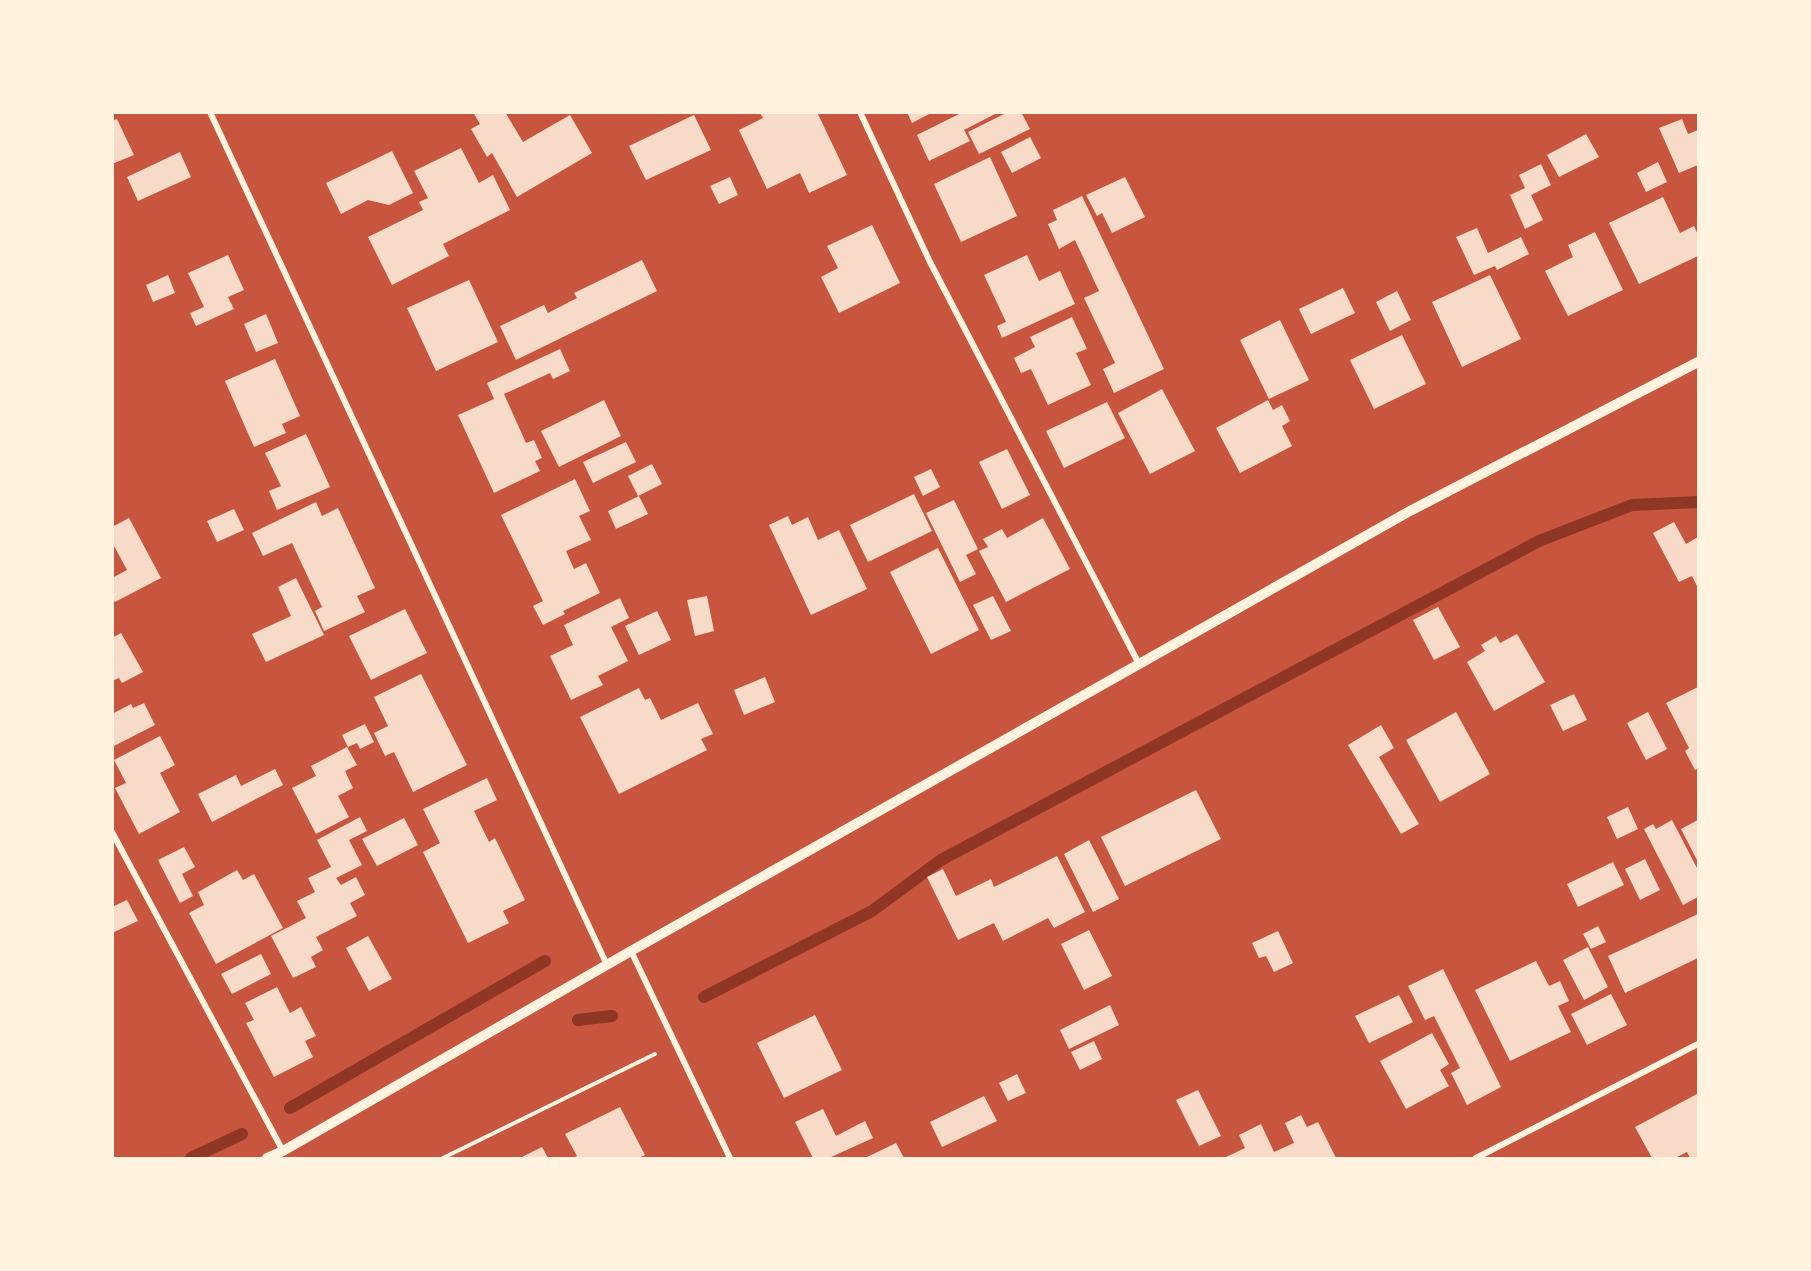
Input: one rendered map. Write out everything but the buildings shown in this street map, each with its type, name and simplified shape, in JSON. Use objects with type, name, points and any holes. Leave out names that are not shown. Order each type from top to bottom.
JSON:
[{"type":"street","points":[[210,112],[606,965]]},
{"type":"street","points":[[860,112],[930,262],[1139,664]]},
{"type":"street","points":[[267,1158],[1410,511],[1698,362]]},
{"type":"street","points":[[112,832],[283,1151]]},
{"type":"street","points":[[631,951],[730,1158]]},
{"type":"street","points":[[1476,1158],[1698,1044]]},
{"type":"path","points":[[443,1158],[675,1043]]},
{"type":"waterway","points":[[704,997],[872,911],[941,860],[1539,541],[1632,505],[1698,502]]},
{"type":"waterway","points":[[290,1108],[545,961]]},
{"type":"waterway","points":[[578,1020],[612,1016]]},
{"type":"waterway","points":[[191,1158],[242,1134]]}]
